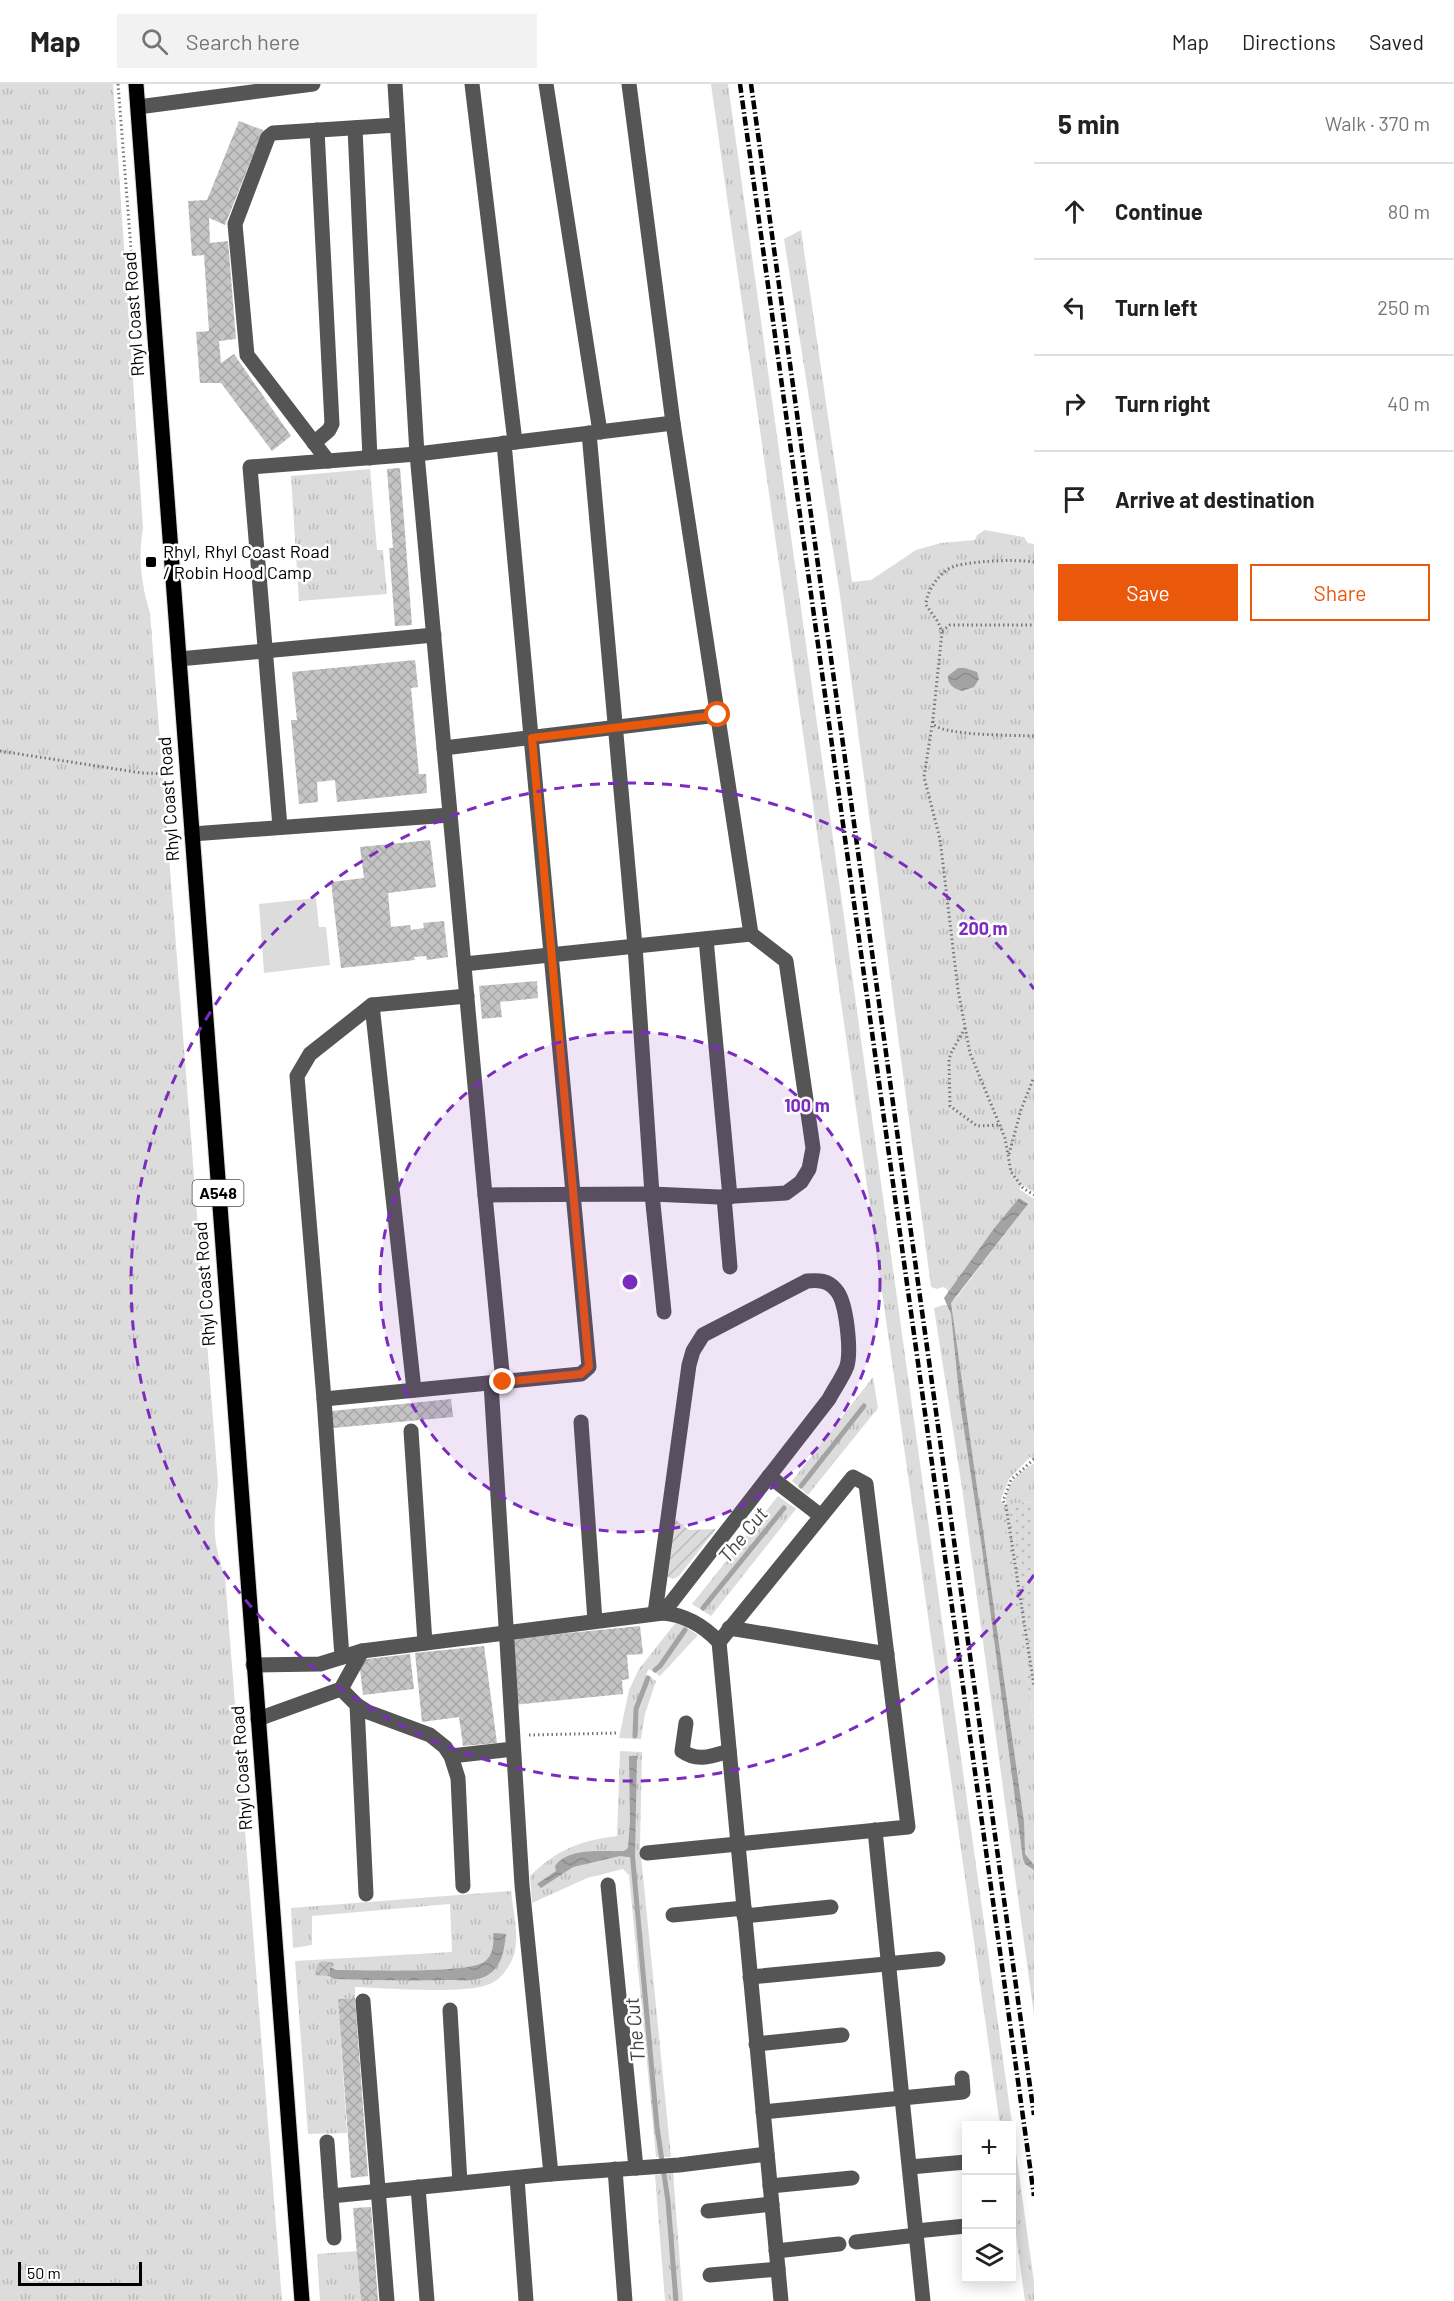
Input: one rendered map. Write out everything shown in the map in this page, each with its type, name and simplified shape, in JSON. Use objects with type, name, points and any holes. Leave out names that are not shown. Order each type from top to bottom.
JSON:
[{"type":"main road","name":"Rhyl Coast Road","points":[[136,84],[302,2301]]},
{"type":"street","points":[[138,107],[313,84]]},
{"type":"street","points":[[395,84],[417,454],[485,1195],[497,1382],[505,1633],[512,1742],[522,1885],[550,2174]]},
{"type":"street","points":[[324,1399],[581,1374],[589,1367],[532,738],[509,443],[472,84]]},
{"type":"street","points":[[546,84],[594,433],[615,727],[635,946],[652,1194],[664,1312]]},
{"type":"street","points":[[485,1195],[652,1194],[727,1197],[786,1193],[801,1182],[809,1169],[813,1148],[786,961],[751,934],[673,423],[629,84]]},
{"type":"street","points":[[328,461],[247,355],[235,224],[268,137],[273,133],[398,125]]},
{"type":"street","points":[[355,128],[370,458]]},
{"type":"street","points":[[314,443],[329,430],[332,424],[317,130]]},
{"type":"street","points":[[280,827],[250,467],[417,454],[673,423]]},
{"type":"street","points":[[179,660],[434,634]]},
{"type":"street","points":[[444,748],[718,715]]},
{"type":"street","points":[[192,834],[450,815]]},
{"type":"street","points":[[464,964],[751,934]]},
{"type":"street","points":[[706,939],[727,1197],[730,1267]]},
{"type":"street","points":[[342,1657],[324,1399],[297,1076],[310,1054],[372,1005],[467,996]]},
{"type":"street","points":[[372,1005],[414,1390]]},
{"type":"street","points":[[820,1280],[831,1285],[838,1292],[846,1317],[849,1347],[847,1367],[829,1399],[659,1613],[689,1365],[693,1351],[703,1335],[807,1281],[820,1280]]},
{"type":"street","points":[[581,1422],[595,1621]]},
{"type":"street","points":[[411,1431],[425,1643]]},
{"type":"street","points":[[769,1476],[821,1516]]},
{"type":"street","points":[[647,1853],[908,1827],[866,1484],[853,1478],[719,1642]]},
{"type":"street","points":[[253,1665],[320,1664],[363,1651],[659,1613],[681,1614],[707,1629],[719,1642],[781,2301]]},
{"type":"street","points":[[729,1628],[887,1654]]},
{"type":"street","points":[[258,1719],[341,1689],[363,1651]]},
{"type":"street","points":[[341,1689],[357,1705],[375,1715],[430,1735],[446,1747],[458,1778],[463,1886]]},
{"type":"street","points":[[357,1705],[366,1894]]},
{"type":"street","points":[[686,1723],[682,1751],[689,1756],[704,1758],[729,1751]]},
{"type":"street","points":[[451,1756],[512,1742]]},
{"type":"street","points":[[875,1830],[924,2301]]},
{"type":"street","points":[[608,1885],[636,2168]]},
{"type":"street","points":[[673,1915],[831,1907]]},
{"type":"street","points":[[750,1977],[938,1959]]},
{"type":"street","points":[[363,2001],[387,2301]]},
{"type":"street","points":[[450,2010],[460,2183]]},
{"type":"street","points":[[756,2044],[842,2036]]},
{"type":"street","points":[[763,2112],[963,2092],[962,2078]]},
{"type":"street","points":[[327,2142],[334,2238]]},
{"type":"street","points":[[331,2196],[550,2174],[679,2165],[767,2154]]},
{"type":"street","points":[[910,2167],[962,2162]]},
{"type":"street","points":[[615,2169],[625,2301]]},
{"type":"street","points":[[517,2178],[526,2301]]},
{"type":"street","points":[[770,2186],[852,2178]]},
{"type":"street","points":[[418,2187],[427,2301]]},
{"type":"street","points":[[708,2211],[772,2204]]},
{"type":"street","points":[[856,2242],[962,2227]]},
{"type":"street","points":[[776,2251],[839,2244]]},
{"type":"street","points":[[710,2275],[778,2268]]},
{"type":"path","points":[[942,632],[938,622],[929,612],[926,598],[929,590],[946,570],[955,566],[1007,560],[1034,562]]},
{"type":"path","points":[[1034,625],[950,625],[945,627],[942,632],[924,777],[940,839],[958,990],[970,1053],[1005,1138],[1011,1172],[1023,1188],[1034,1196]]},
{"type":"path","points":[[933,719],[934,725],[939,728],[956,731],[1034,736]]},
{"type":"path","points":[[0,751],[142,773],[187,774]]},
{"type":"path","points":[[965,1028],[951,1053],[950,1107],[977,1126],[999,1125]]},
{"type":"path","points":[[1008,1155],[1021,1110],[1034,1077]]},
{"type":"path","points":[[1034,1459],[1011,1480],[1003,1501],[1006,1506],[1034,1686]]},
{"type":"path","points":[[512,1742],[617,1733]]},
{"type":"green space","points":[[0,84],[113,84],[143,528],[141,570],[150,613],[218,1483],[215,1530],[217,1551],[225,1577],[282,2301],[0,2301]]},
{"type":"green space","points":[[711,84],[728,84],[1012,2121],[999,2121]]},
{"type":"green space","points":[[801,230],[852,582],[871,580],[916,550],[941,543],[975,540],[977,535],[985,530],[1024,537],[1028,543],[1034,544],[1034,1192],[1022,1185],[1019,1189],[1034,1199],[1034,1461],[1030,1457],[1009,1479],[1001,1499],[1034,1727],[1034,2015],[962,1488],[934,1308],[948,1305],[956,1298],[1027,1205],[1019,1198],[995,1227],[948,1294],[948,1290],[943,1287],[937,1289],[931,1287],[840,595],[784,239]]},
{"type":"green space","points":[[370,469],[377,550],[383,550],[387,594],[299,601],[291,476]]},
{"type":"green space","points":[[316,898],[319,927],[326,927],[330,965],[264,973],[259,904]]},
{"type":"green space","points":[[873,1377],[878,1408],[808,1495],[792,1481]]},
{"type":"green space","points":[[1034,1463],[1034,1502],[1006,1504],[1010,1485],[1018,1475]]},
{"type":"green space","points":[[778,1496],[796,1509],[711,1616],[692,1604]]},
{"type":"green space","points":[[1034,1502],[1034,1727],[1001,1504]]},
{"type":"green space","points":[[673,1518],[689,1530],[716,1529],[679,1576],[673,1579],[666,1576]]},
{"type":"green space","points":[[677,1621],[698,1635],[660,1676],[649,1669],[646,1674],[656,1681],[645,1714],[641,1739],[619,1738],[629,1690],[639,1669]]},
{"type":"green space","points":[[620,1751],[642,1752],[640,1846],[671,2157],[656,2157],[629,1875],[623,1869],[587,1878],[532,1903],[530,1876],[550,1859],[580,1844],[617,1836]]},
{"type":"green space","points":[[511,1891],[515,1917],[515,1952],[505,1971],[494,1982],[478,1987],[444,1990],[355,1987],[355,1998],[338,1999],[347,2133],[308,2134],[295,1961],[452,1952],[450,1904],[312,1916],[312,1945],[293,1948],[291,1908]]},
{"type":"green space","points":[[1016,2153],[1034,2282],[1034,2301],[1025,2301],[1016,2235]]},
{"type":"green space","points":[[673,2173],[683,2301],[665,2301],[655,2175]]},
{"type":"green space","points":[[357,2251],[361,2301],[320,2301],[317,2254]]},
{"type":"water","points":[[958,668],[977,672],[979,679],[974,687],[962,691],[950,684],[948,676]]},
{"type":"water","points":[[1019,1198],[1028,1204],[951,1303],[1024,1822],[1025,1854],[1034,1865],[1034,1870],[1025,1864],[1023,1859],[982,1548],[960,1403],[951,1314],[944,1298],[995,1227]]},
{"type":"water","points":[[629,1756],[637,1756],[635,1858],[620,1856],[573,1867],[541,1888],[537,1884],[556,1871],[555,1866],[568,1856],[586,1852],[624,1851],[628,1848]]},
{"type":"water","points":[[494,1933],[506,1934],[503,1953],[495,1969],[480,1979],[376,1980],[334,1979],[329,1976],[330,1967],[336,1970],[436,1970],[474,1966],[484,1962],[490,1956]]},
{"type":"building","points":[[239,121],[263,130],[225,225],[209,218],[210,243],[228,241],[236,339],[219,341],[221,363],[234,354],[291,436],[272,451],[221,383],[200,383],[196,332],[209,331],[204,255],[192,256],[188,201],[207,200]]},
{"type":"building","points":[[400,468],[412,625],[395,626],[389,548],[393,548],[387,469]]},
{"type":"building","points":[[415,660],[418,687],[411,688],[419,774],[426,774],[427,793],[337,802],[335,780],[317,782],[318,802],[299,804],[291,720],[297,720],[292,672]]},
{"type":"building","points":[[430,840],[436,887],[388,893],[391,927],[410,925],[411,930],[424,928],[423,923],[444,921],[448,957],[427,960],[426,956],[414,957],[415,960],[341,968],[331,882],[364,878],[360,847]]},
{"type":"building","points":[[537,981],[538,998],[500,1002],[502,1017],[482,1019],[479,986]]},
{"type":"building","points":[[451,1399],[453,1417],[333,1428],[332,1411]]},
{"type":"building","points":[[640,1626],[643,1654],[627,1655],[629,1679],[622,1680],[623,1694],[513,1705],[507,1639]]},
{"type":"building","points":[[484,1646],[497,1743],[463,1746],[459,1717],[422,1722],[415,1653]]},
{"type":"building","points":[[410,1654],[414,1689],[363,1695],[359,1660]]},
{"type":"building","points":[[322,1961],[334,1963],[333,1967],[330,1967],[329,1976],[315,1975],[317,1965]]},
{"type":"building","points":[[355,1998],[368,2176],[351,2178],[338,1999]]},
{"type":"building","points":[[371,2207],[378,2301],[361,2301],[353,2208]]},
{"type":"waterway","name":"The Cut","points":[[801,1486],[864,1406]]},
{"type":"waterway","name":"The Cut","points":[[703,1608],[784,1508]]},
{"type":"waterway","name":"The Cut","points":[[655,1670],[685,1630]]},
{"type":"waterway","name":"The Cut","points":[[635,1736],[636,1709],[648,1678]]},
{"type":"waterway","name":"The Cut","points":[[632,1851],[657,2127],[668,2201],[676,2301]]},
{"type":"railway","points":[[740,84],[1034,2196]]},
{"type":"railway","points":[[751,84],[1034,2115]]},
{"type":"place","name":"Rhyl, Rhyl Coast Road / Robin Hood Camp","points":[[151,562]]},
{"type":"route","points":[[503,1382],[581,1374],[589,1367],[532,738],[718,715]]}]
